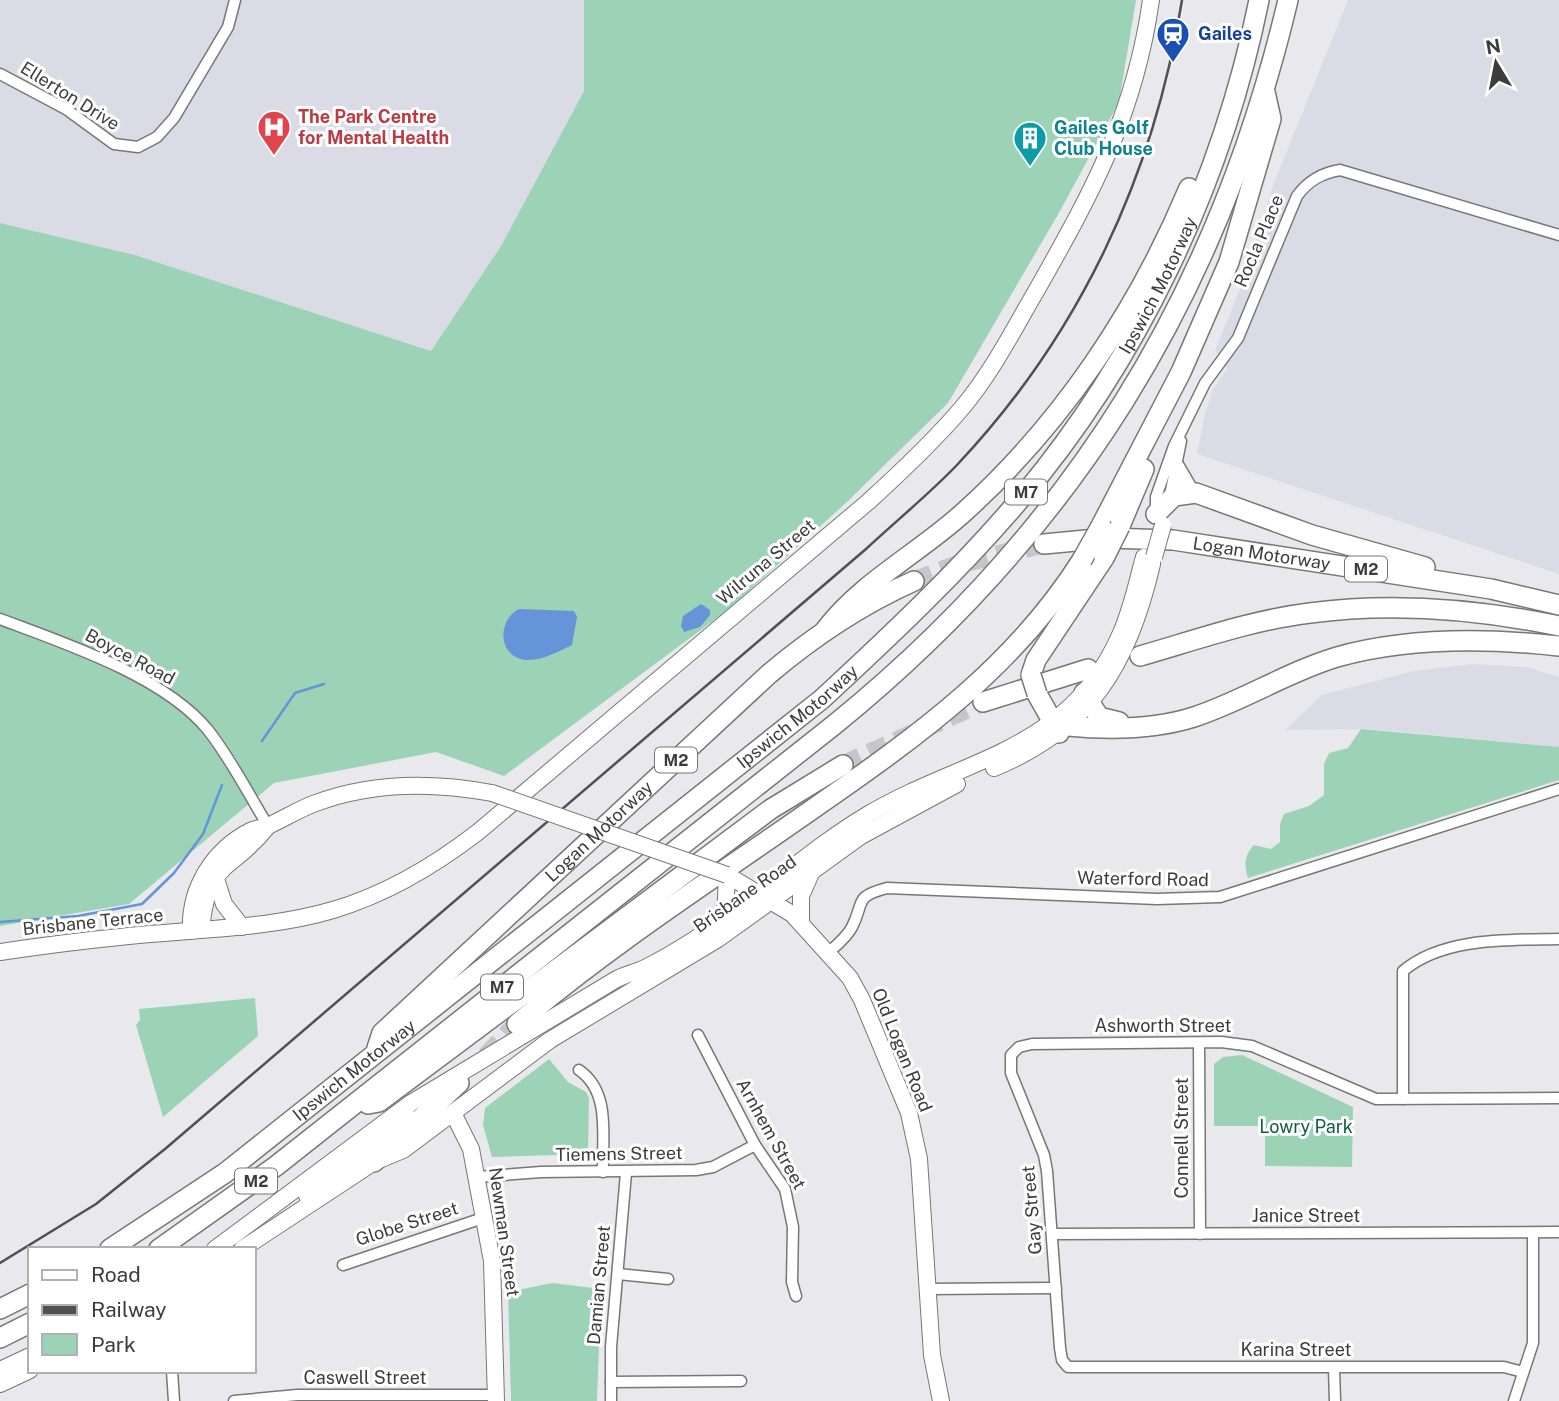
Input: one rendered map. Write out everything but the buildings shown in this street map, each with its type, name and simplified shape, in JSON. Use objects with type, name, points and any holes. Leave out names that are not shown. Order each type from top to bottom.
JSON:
[{"type":"highway","name":"Ipswich Motorway","points":[[113,1247],[225,1172],[822,699],[923,605],[1017,503],[1100,389],[1147,309],[1185,231],[1213,162],[1249,47],[1259,0]]},
{"type":"highway","name":"Ipswich Motorway","points":[[162,1247],[232,1199],[350,1108],[881,687],[997,574],[1088,457],[1170,323],[1216,229],[1265,91],[1288,0]]},
{"type":"highway","points":[[826,629],[843,607],[928,542],[986,492],[1033,443],[1067,401],[1143,283],[1194,174],[1233,61],[1249,47]]},
{"type":"highway","points":[[517,1024],[580,974],[943,715],[1028,634],[1082,560],[1111,526],[1155,444],[1156,421],[1215,295],[1245,217],[1271,119],[1265,91]]},
{"type":"highway","points":[[1175,468],[1189,492],[1362,550],[1482,580],[1491,589]]},
{"type":"highway","points":[[1160,516],[1189,492]]},
{"type":"highway","points":[[1111,526],[1104,558],[1033,665],[1031,675],[1037,694],[1060,727],[1133,728],[1194,717],[1283,676],[1366,650],[1462,641],[1559,646]]},
{"type":"highway","name":"Logan Motorway","points":[[1044,544],[1107,538],[1173,540],[1491,589],[1559,605]]},
{"type":"highway","name":"Logan Motorway","points":[[374,1055],[382,1032],[769,674],[826,629],[867,603],[914,581]]},
{"type":"highway","points":[[1140,656],[1258,623],[1345,610],[1456,610],[1559,626]]},
{"type":"highway","points":[[983,702],[1088,669]]},
{"type":"highway","points":[[1087,699],[1102,719],[1133,728]]},
{"type":"highway","name":"M2","points":[[350,1108],[379,1102],[750,825],[843,765]]},
{"type":"highway","points":[[374,1162],[459,1083]]},
{"type":"highway","points":[[0,1309],[28,1295]]},
{"type":"highway","points":[[0,1338],[28,1324]]},
{"type":"main road","name":"Wilruna Street","points":[[196,930],[242,927],[312,916],[356,902],[418,873],[458,848],[916,459],[964,406],[1002,350],[1084,208],[1111,152],[1131,97],[1151,0]]},
{"type":"main road","name":"Brisbane Road","points":[[240,1241],[428,1092],[626,974],[643,969],[724,919],[811,871],[903,811],[1017,759],[1060,727],[1087,699],[1121,633],[1149,557],[1160,516]]},
{"type":"main road","name":"Brisbane Road","points":[[221,1247],[240,1241],[374,1162],[403,1150],[454,1115],[550,1040],[718,939],[765,896],[868,815],[1060,727]]},
{"type":"main road","name":"Old Logan Road","points":[[196,930],[192,900],[205,873],[242,837],[251,830],[268,826],[316,803],[363,790],[442,786],[492,793],[729,878],[765,896],[801,922],[850,978],[862,1000],[909,1114],[919,1159],[934,1367],[941,1401]]},
{"type":"main road","name":"Old Logan Road","points":[[196,930],[215,876],[258,839],[268,826]]},
{"type":"main road","points":[[801,922],[801,896],[811,871]]},
{"type":"main road","points":[[215,876],[224,904],[242,927]]},
{"type":"main road","points":[[724,919],[729,878]]},
{"type":"main road","name":"Brisbane Terrace","points":[[0,952],[196,930]]},
{"type":"main road","points":[[240,1241],[324,1184],[414,1114],[433,1110],[454,1115],[459,1104],[471,1092],[510,1060],[643,969]]},
{"type":"main road","name":"Newman Street","points":[[454,1115],[467,1138],[478,1177],[492,1261],[496,1398]]},
{"type":"main road","points":[[0,1370],[28,1357]]},
{"type":"main road","points":[[0,1384],[28,1371]]},
{"type":"street","name":"Ellerton Drive","points":[[0,74],[66,109],[114,145],[138,146],[157,137],[174,118],[228,27],[234,0]]},
{"type":"street","name":"Rocla Place","points":[[1160,516],[1182,435],[1205,383],[1238,338],[1297,196],[1306,183],[1340,170],[1559,234]]},
{"type":"street","name":"Rocla Place","points":[[1160,516],[1159,488],[1174,446],[1182,435]]},
{"type":"street","name":"Boyce Road","points":[[0,620],[65,642],[163,692],[207,730],[268,826]]},
{"type":"street","name":"Waterford Road","points":[[829,952],[853,926],[857,907],[868,893],[887,888],[1157,899],[1210,898],[1257,887],[1559,789]]},
{"type":"street","points":[[1403,1099],[1403,971],[1413,962],[1474,942],[1559,939]]},
{"type":"street","name":"Arnhem Street","points":[[698,1035],[755,1145],[785,1189],[790,1205],[792,1282],[796,1296]]},
{"type":"street","name":"Ashworth Street","points":[[1011,1055],[1018,1048],[1032,1044],[1199,1043],[1252,1046],[1360,1095],[1376,1099],[1559,1098]]},
{"type":"street","name":"Connell Street","points":[[1199,1043],[1200,1234]]},
{"type":"street","name":"Gay Street","points":[[1011,1055],[1011,1073],[1044,1155],[1054,1234],[1060,1348],[1062,1360],[1068,1367]]},
{"type":"street","points":[[579,1070],[591,1078],[599,1091],[603,1172]]},
{"type":"street","name":"Tiemens Street","points":[[478,1177],[713,1167],[755,1145]]},
{"type":"street","name":"Damian Street","points":[[611,1401],[611,1347],[626,1172]]},
{"type":"street","name":"Globe Street","points":[[342,1265],[483,1218]]},
{"type":"street","points":[[1514,1401],[1533,1343],[1533,1233]]},
{"type":"street","name":"Janice Street","points":[[1054,1234],[1559,1233]]},
{"type":"street","points":[[618,1274],[668,1279]]},
{"type":"street","points":[[928,1289],[1056,1288]]},
{"type":"street","name":"Karina Street","points":[[1068,1367],[1504,1367],[1523,1372]]},
{"type":"street","points":[[1334,1368],[1335,1401]]},
{"type":"street","points":[[172,1373],[174,1401]]},
{"type":"street","points":[[611,1382],[741,1381]]},
{"type":"street","name":"Caswell Street","points":[[234,1401],[297,1395],[496,1398]]},
{"type":"shaded area","name":"The Park Centre for Mental Health","points":[[0,0],[584,0],[584,91],[501,246],[431,351],[135,255],[0,223]]},
{"type":"shaded area","points":[[1348,0],[1559,0],[1559,574],[1197,454],[1213,389],[1227,369],[1215,350],[1240,289],[1274,183]]},
{"type":"shaded area","points":[[1472,664],[1527,667],[1559,677],[1559,747],[1370,729],[1285,730],[1322,695],[1414,671]]},
{"type":"green space","points":[[584,0],[1136,0],[1119,102],[1060,211],[948,403],[847,502],[725,612],[504,776],[436,752],[274,783],[129,904],[0,926],[0,223],[135,255],[431,351],[501,246],[584,91]]},
{"type":"green space","points":[[1361,729],[1559,747],[1559,780],[1248,878],[1246,861],[1254,845],[1271,849],[1280,842],[1280,824],[1284,814],[1309,806],[1324,795],[1324,764],[1329,753],[1348,748]]},
{"type":"green space","points":[[255,998],[258,1036],[163,1117],[136,1025],[140,1020],[139,1009]]},
{"type":"green space","name":"Lowry Park","points":[[1242,1055],[1353,1107],[1352,1167],[1265,1166],[1265,1126],[1214,1126],[1214,1064],[1223,1057]]},
{"type":"green space","points":[[549,1059],[568,1082],[586,1092],[589,1098],[588,1154],[492,1157],[483,1125],[485,1108]]},
{"type":"green space","points":[[552,1283],[601,1289],[597,1401],[511,1401],[508,1292]]},
{"type":"water","points":[[701,604],[710,610],[710,615],[700,627],[684,632],[681,626],[683,616]]},
{"type":"water","points":[[519,609],[574,611],[577,617],[572,645],[546,657],[531,660],[511,654],[504,641],[505,626],[508,619]]},
{"type":"waterway","points":[[262,741],[295,693],[324,684]]},
{"type":"waterway","points":[[0,922],[78,916],[142,904],[174,873],[203,834],[222,785]]},
{"type":"tunnel","points":[[914,581],[959,564],[1044,544]]},
{"type":"tunnel","points":[[843,765],[983,702]]},
{"type":"tunnel","points":[[486,1056],[517,1024]]},
{"type":"railway","points":[[0,1263],[96,1204],[165,1149],[866,549],[956,466],[1000,416],[1039,363],[1074,308],[1105,250],[1131,191],[1152,129],[1182,0]]},
{"type":"place","name":"Gailes","points":[[1173,64]]},
{"type":"place","name":"The Park Centre for Mental Health","points":[[274,157]]},
{"type":"place","name":"Gailes Golf Club House","points":[[1030,168]]}]
